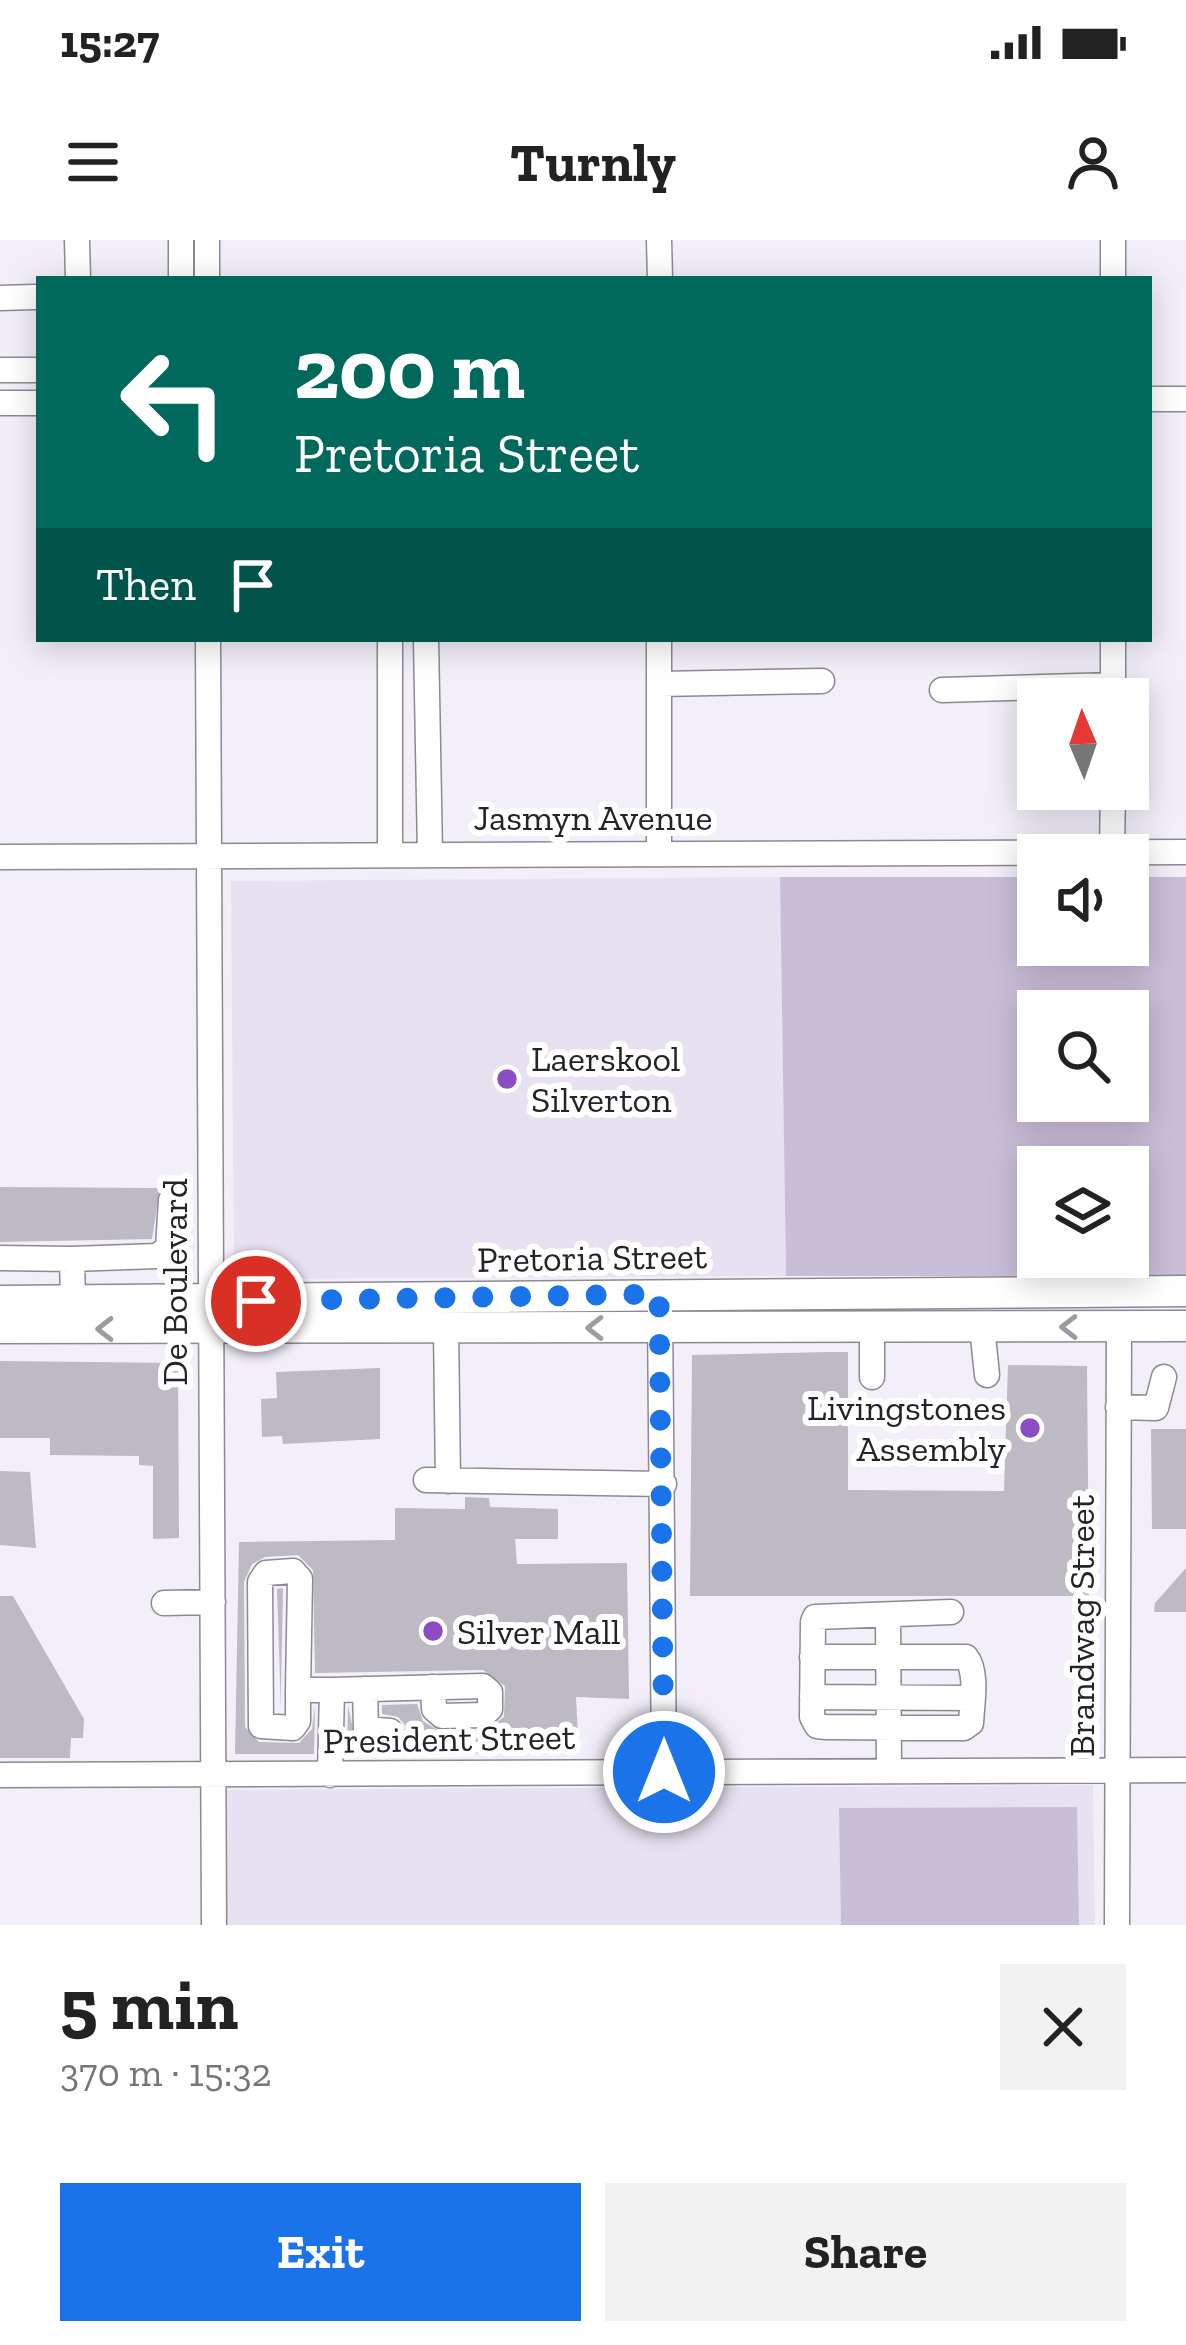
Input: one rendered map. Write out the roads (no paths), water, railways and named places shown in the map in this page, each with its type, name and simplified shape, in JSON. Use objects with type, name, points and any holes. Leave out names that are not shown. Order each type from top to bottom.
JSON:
[{"type":"main road","name":"Pretoria Street","points":[[0,1328],[659,1294],[1186,1291]]},
{"type":"main road","points":[[718,1294],[748,1311],[961,1313],[982,1327]]},
{"type":"main road","name":"Pretoria Street","points":[[0,1301],[74,1300],[210,1316],[446,1328],[1186,1326]]},
{"type":"street","points":[[77,240],[79,276]]},
{"type":"street","points":[[92,240],[92,276]]},
{"type":"street","points":[[181,240],[181,276]]},
{"type":"street","points":[[207,240],[207,276]]},
{"type":"street","points":[[659,240],[660,276]]},
{"type":"street","points":[[1113,240],[1113,276]]},
{"type":"street","points":[[0,298],[34,297]]},
{"type":"street","points":[[0,370],[36,370]]},
{"type":"street","points":[[1152,399],[1186,399]]},
{"type":"street","points":[[0,403],[36,403]]},
{"type":"street","name":"De Boulevard","points":[[208,642],[214,1925]]},
{"type":"street","points":[[390,642],[390,854]]},
{"type":"street","points":[[426,642],[430,854]]},
{"type":"street","points":[[659,642],[659,852]]},
{"type":"street","points":[[1113,642],[1113,678]]},
{"type":"street","points":[[659,684],[822,682]]},
{"type":"street","points":[[942,690],[1017,691]]},
{"type":"street","name":"Jasmyn Avenue","points":[[0,857],[1017,851]]},
{"type":"street","name":"Jasmyn Avenue","points":[[1149,852],[1186,852]]},
{"type":"street","points":[[0,1258],[157,1256],[168,1248],[171,1201]]},
{"type":"street","points":[[72,1259],[74,1300]]},
{"type":"street","points":[[659,1294],[664,1772]]},
{"type":"street","points":[[872,1326],[872,1377]]},
{"type":"street","points":[[982,1327],[987,1376]]},
{"type":"street","name":"Brandwag Street","points":[[1117,1925],[1119,1327]]},
{"type":"street","points":[[446,1328],[437,1481],[664,1484]]},
{"type":"street","points":[[1118,1407],[1156,1408],[1164,1377]]},
{"type":"street","points":[[293,1571],[300,1579],[298,1683],[297,1725],[265,1729],[258,1721],[262,1575],[293,1571]]},
{"type":"street","points":[[164,1603],[213,1602]]},
{"type":"street","points":[[812,1657],[966,1657],[972,1664],[969,1726],[817,1726],[812,1697],[812,1657],[815,1617],[951,1612]]},
{"type":"street","points":[[888,1615],[890,1771]]},
{"type":"street","points":[[259,1675],[332,1690],[433,1688]]},
{"type":"street","points":[[365,1689],[366,1729],[390,1731]]},
{"type":"street","points":[[331,1775],[332,1690]]},
{"type":"street","points":[[812,1697],[972,1698]]},
{"type":"street","name":"President Street","points":[[0,1774],[1186,1770]]},
{"type":"place","name":"Laerskool Silverton","points":[[507,1079]]},
{"type":"place","name":"Livingstones Assembly","points":[[1030,1428]]},
{"type":"place","name":"Silver Mall","points":[[433,1631]]}]
